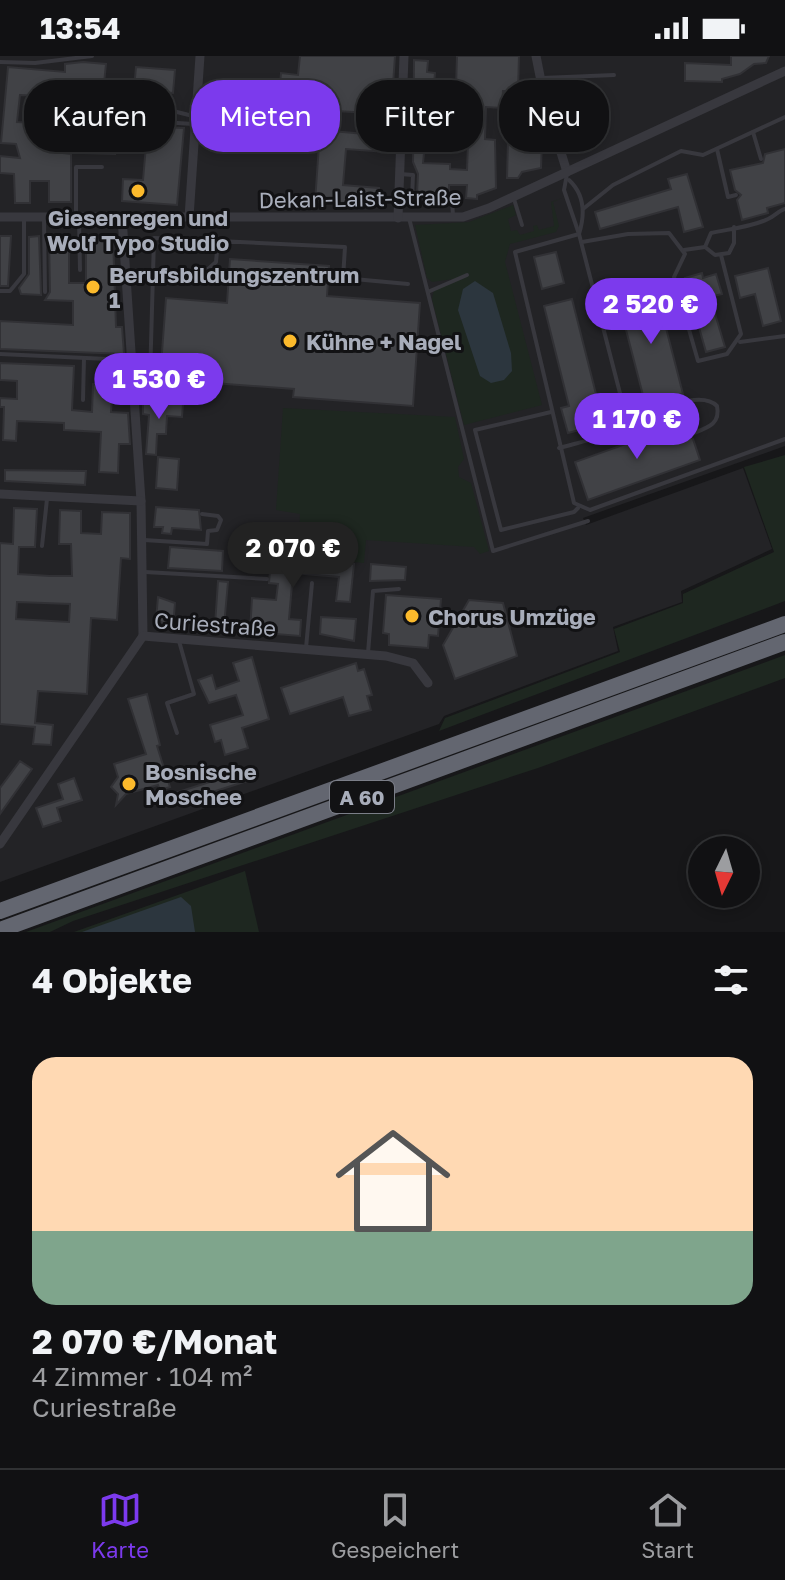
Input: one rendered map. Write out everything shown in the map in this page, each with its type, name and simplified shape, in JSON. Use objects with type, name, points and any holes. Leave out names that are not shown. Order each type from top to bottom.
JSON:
[{"type":"highway","name":"A 60","points":[[0,911],[785,624]]},
{"type":"highway","name":"A 60","points":[[0,930],[785,642]]},
{"type":"street","points":[[198,80],[200,56]]},
{"type":"street","points":[[404,56],[400,174],[404,218]]},
{"type":"street","points":[[536,56],[568,176]]},
{"type":"street","name":"Dekan-Laist-Straße","points":[[0,217],[453,218],[474,214],[568,176],[785,71]]},
{"type":"street","points":[[189,217],[194,152]]},
{"type":"street","points":[[122,217],[141,501],[143,636]]},
{"type":"street","points":[[0,494],[141,501]]},
{"type":"street","name":"Curiestraße","points":[[0,844],[143,636],[368,653],[413,663],[428,683]]},
{"type":"lane","points":[[0,62],[35,63],[92,56]]},
{"type":"lane","points":[[540,78],[614,75]]},
{"type":"lane","points":[[583,209],[613,185],[681,151],[703,155],[785,117]]},
{"type":"lane","points":[[753,132],[761,159]]},
{"type":"lane","points":[[717,149],[728,197],[736,195]]},
{"type":"lane","points":[[80,270],[76,167],[102,167]]},
{"type":"lane","points":[[400,174],[413,175],[412,199],[452,202],[453,218]]},
{"type":"lane","points":[[568,176],[577,188],[585,217],[579,234]]},
{"type":"lane","points":[[568,176],[564,190],[582,242],[622,401]]},
{"type":"lane","points":[[514,196],[522,225]]},
{"type":"lane","points":[[705,247],[711,233],[769,218],[785,209]]},
{"type":"lane","points":[[0,291],[10,291],[24,274],[24,217]]},
{"type":"lane","points":[[44,217],[45,292]]},
{"type":"lane","points":[[404,218],[430,291],[493,551],[588,521]]},
{"type":"lane","points":[[684,250],[705,247],[721,255],[729,253],[734,243],[734,227]]},
{"type":"lane","points":[[582,242],[662,231],[669,233],[684,250]]},
{"type":"lane","points":[[579,234],[515,252],[571,499],[578,508],[590,510],[785,439]]},
{"type":"lane","points":[[150,378],[154,238],[345,247],[343,278],[408,284]]},
{"type":"lane","points":[[125,272],[153,274],[214,266],[218,241]]},
{"type":"lane","points":[[684,250],[674,277],[698,361],[727,354],[738,342],[741,328],[721,255]]},
{"type":"lane","points":[[430,291],[467,275]]},
{"type":"lane","points":[[738,342],[785,336]]},
{"type":"lane","points":[[0,354],[131,360]]},
{"type":"lane","points":[[83,400],[84,358]]},
{"type":"lane","points":[[559,448],[602,436],[649,413],[702,399],[712,401],[717,406],[716,420],[712,426],[691,434]]},
{"type":"lane","points":[[551,412],[475,430],[501,530],[574,512],[578,508]]},
{"type":"lane","points":[[42,546],[47,497]]},
{"type":"lane","points":[[142,540],[207,544],[208,531],[217,530],[221,520],[218,516],[202,514]]},
{"type":"lane","points":[[142,572],[267,579]]},
{"type":"lane","points":[[306,648],[312,583]]},
{"type":"lane","points":[[368,653],[373,591],[399,589]]},
{"type":"lane","points":[[177,733],[167,703],[194,694],[179,638]]},
{"type":"shaded area","points":[[0,56],[785,56],[785,446],[583,518],[586,525],[743,468],[772,549],[681,591],[682,602],[613,627],[618,651],[444,716],[439,724],[0,882]]},
{"type":"shaded area","points":[[562,198],[553,202],[559,226],[556,232],[510,244],[505,262],[542,405],[464,425],[432,299],[434,289],[453,279],[432,282],[427,278],[415,225],[469,222],[513,205],[516,215],[508,219],[511,231],[517,230],[520,235],[534,231],[533,226],[537,225],[539,230],[554,226],[551,202]]},
{"type":"shaded area","points":[[475,281],[493,293],[511,353],[512,371],[504,380],[491,383],[480,376],[458,310],[463,289]]},
{"type":"shaded area","points":[[283,408],[455,417],[464,459],[458,467],[459,477],[471,483],[489,551],[480,554],[474,547],[366,540],[364,563],[298,557],[300,514],[276,510]]},
{"type":"shaded area","points":[[785,455],[785,601],[439,731],[445,718],[620,652],[614,629],[683,603],[683,594],[774,552],[744,467]]},
{"type":"shaded area","points":[[785,655],[785,678],[538,768],[73,921],[50,932],[26,932]]},
{"type":"shaded area","points":[[245,871],[259,932],[74,932]]},
{"type":"shaded area","points":[[181,897],[191,906],[195,932],[82,932]]},
{"type":"building","points":[[300,56],[395,56],[393,80],[356,80],[356,112],[340,111],[340,80],[280,80],[281,73],[298,75]]},
{"type":"building","points":[[457,56],[519,56],[518,80],[499,80],[499,108],[486,107],[485,139],[495,140],[496,188],[477,195],[477,199],[466,198],[467,185],[449,185],[449,195],[417,194],[418,174],[413,152],[424,152],[423,163],[450,164],[450,169],[467,170],[468,152],[483,152],[483,80],[456,80]]},
{"type":"building","points":[[731,56],[769,56],[766,63],[754,64],[740,74],[722,79],[722,82],[685,81],[685,63],[731,65]]},
{"type":"building","points":[[414,60],[428,61],[427,72],[435,73],[434,80],[414,80]]},
{"type":"building","points":[[65,64],[106,64],[104,80],[24,80],[24,95],[20,95],[17,122],[24,122],[24,152],[71,154],[71,202],[49,202],[49,181],[30,181],[30,203],[15,203],[14,174],[0,173],[0,156],[20,158],[16,144],[1,143],[8,67],[65,72]]},
{"type":"building","points":[[136,67],[175,70],[174,80],[135,80]]},
{"type":"building","points":[[175,128],[184,128],[177,205],[122,201],[123,179],[143,180],[145,152],[175,152]]},
{"type":"building","points":[[340,132],[356,133],[356,150],[346,149],[343,185],[379,188],[378,204],[315,202],[318,152],[340,152]]},
{"type":"building","points":[[785,149],[785,203],[767,208],[768,213],[742,220],[737,200],[741,195],[735,190],[730,170],[763,163],[765,154]]},
{"type":"building","points":[[115,152],[115,154],[84,153]]},
{"type":"building","points":[[508,152],[542,152],[541,168],[522,172],[518,178],[507,178]]},
{"type":"building","points":[[687,174],[703,227],[684,232],[678,207],[600,229],[595,212],[671,189],[668,179]]},
{"type":"building","points":[[0,236],[11,236],[8,286],[0,286]]},
{"type":"building","points":[[39,236],[41,295],[21,294],[19,288],[29,274],[29,237]]},
{"type":"building","points":[[49,236],[69,236],[69,283],[86,283],[86,237],[113,237],[116,327],[122,327],[124,354],[0,349],[0,321],[73,325],[73,301],[45,300],[50,292]]},
{"type":"building","points":[[556,252],[564,283],[542,289],[534,257]]},
{"type":"building","name":"Kühne + Nagel","points":[[230,259],[329,266],[327,296],[420,303],[413,406],[293,397],[294,389],[160,379],[166,298],[227,303]]},
{"type":"building","points":[[768,268],[781,321],[763,326],[755,294],[740,298],[735,276]]},
{"type":"building","points":[[702,273],[703,278],[716,274],[722,294],[710,297],[725,347],[706,352],[685,278]]},
{"type":"building","points":[[656,289],[683,394],[645,403],[618,299]]},
{"type":"building","points":[[572,299],[597,398],[603,396],[610,422],[568,433],[561,408],[569,406],[544,306]]},
{"type":"building","points":[[0,363],[74,366],[72,410],[92,412],[93,384],[113,385],[111,412],[128,413],[130,444],[119,444],[118,473],[99,472],[101,432],[64,430],[64,423],[17,421],[16,441],[3,440],[4,407],[0,407],[0,398],[17,399],[17,381],[0,380]]},
{"type":"building","points":[[143,401],[183,404],[182,417],[167,416],[166,434],[157,434],[156,455],[146,454],[149,415],[143,414]]},
{"type":"building","points":[[687,422],[689,429],[686,435],[693,439],[700,460],[588,500],[575,462]]},
{"type":"building","points":[[158,457],[179,459],[177,490],[156,488]]},
{"type":"building","points":[[5,470],[86,471],[85,485],[5,481]]},
{"type":"building","points":[[156,507],[199,510],[201,530],[172,528],[171,534],[162,533],[163,527],[154,527]]},
{"type":"building","points":[[14,508],[37,509],[35,547],[19,547],[18,574],[72,576],[71,544],[59,544],[60,510],[81,511],[81,533],[101,534],[102,512],[130,513],[130,559],[121,558],[117,620],[91,618],[87,694],[38,691],[35,723],[53,725],[51,745],[33,744],[35,727],[0,724],[0,543],[13,544]],"holes":[[[17,602],[70,604],[69,622],[16,619]]]},
{"type":"building","points":[[272,545],[295,546],[294,559],[354,564],[350,602],[336,601],[339,577],[293,573],[289,619],[301,620],[300,636],[250,632],[252,598],[276,600],[278,584],[269,583]]},
{"type":"building","points":[[170,547],[223,551],[222,571],[168,568]]},
{"type":"building","points":[[371,564],[406,567],[405,580],[370,581]]},
{"type":"building","points":[[218,581],[228,582],[224,626],[215,625]]},
{"type":"building","name":"Chorus Umzüge","points":[[386,595],[441,599],[438,636],[429,635],[428,648],[389,645],[389,634],[383,633]]},
{"type":"building","points":[[158,597],[175,603],[173,627],[156,620]]},
{"type":"building","points":[[469,600],[503,603],[517,656],[455,679],[443,645]]},
{"type":"building","points":[[321,617],[356,619],[354,641],[320,634]]},
{"type":"building","points":[[252,657],[269,719],[242,728],[248,748],[225,755],[221,740],[215,742],[210,725],[243,715],[236,695],[209,703],[198,680],[212,675],[216,689],[239,681],[233,663]]},
{"type":"building","points":[[356,663],[358,671],[364,669],[372,695],[367,696],[371,710],[349,716],[343,697],[290,714],[281,688]]},
{"type":"building","points":[[147,694],[160,745],[157,746],[170,787],[160,790],[158,785],[126,794],[116,805],[118,794],[111,787],[118,777],[114,764],[146,754],[128,699]]},
{"type":"building","points":[[20,761],[32,769],[0,814],[0,788]]},
{"type":"building","points":[[244,771],[247,781],[175,804],[172,794]]},
{"type":"building","points":[[74,778],[82,800],[57,808],[61,821],[43,827],[36,808],[63,799],[58,784]]},
{"type":"place","name":"Giesenregen und Wolf Typo Studio","points":[[138,191]]},
{"type":"place","name":"Berufsbildungszentrum 1","points":[[93,287]]},
{"type":"place","name":"Kühne + Nagel","points":[[290,341]]},
{"type":"place","name":"Chorus Umzüge","points":[[412,616]]},
{"type":"place","name":"Bosnische Moschee","points":[[129,784]]}]
